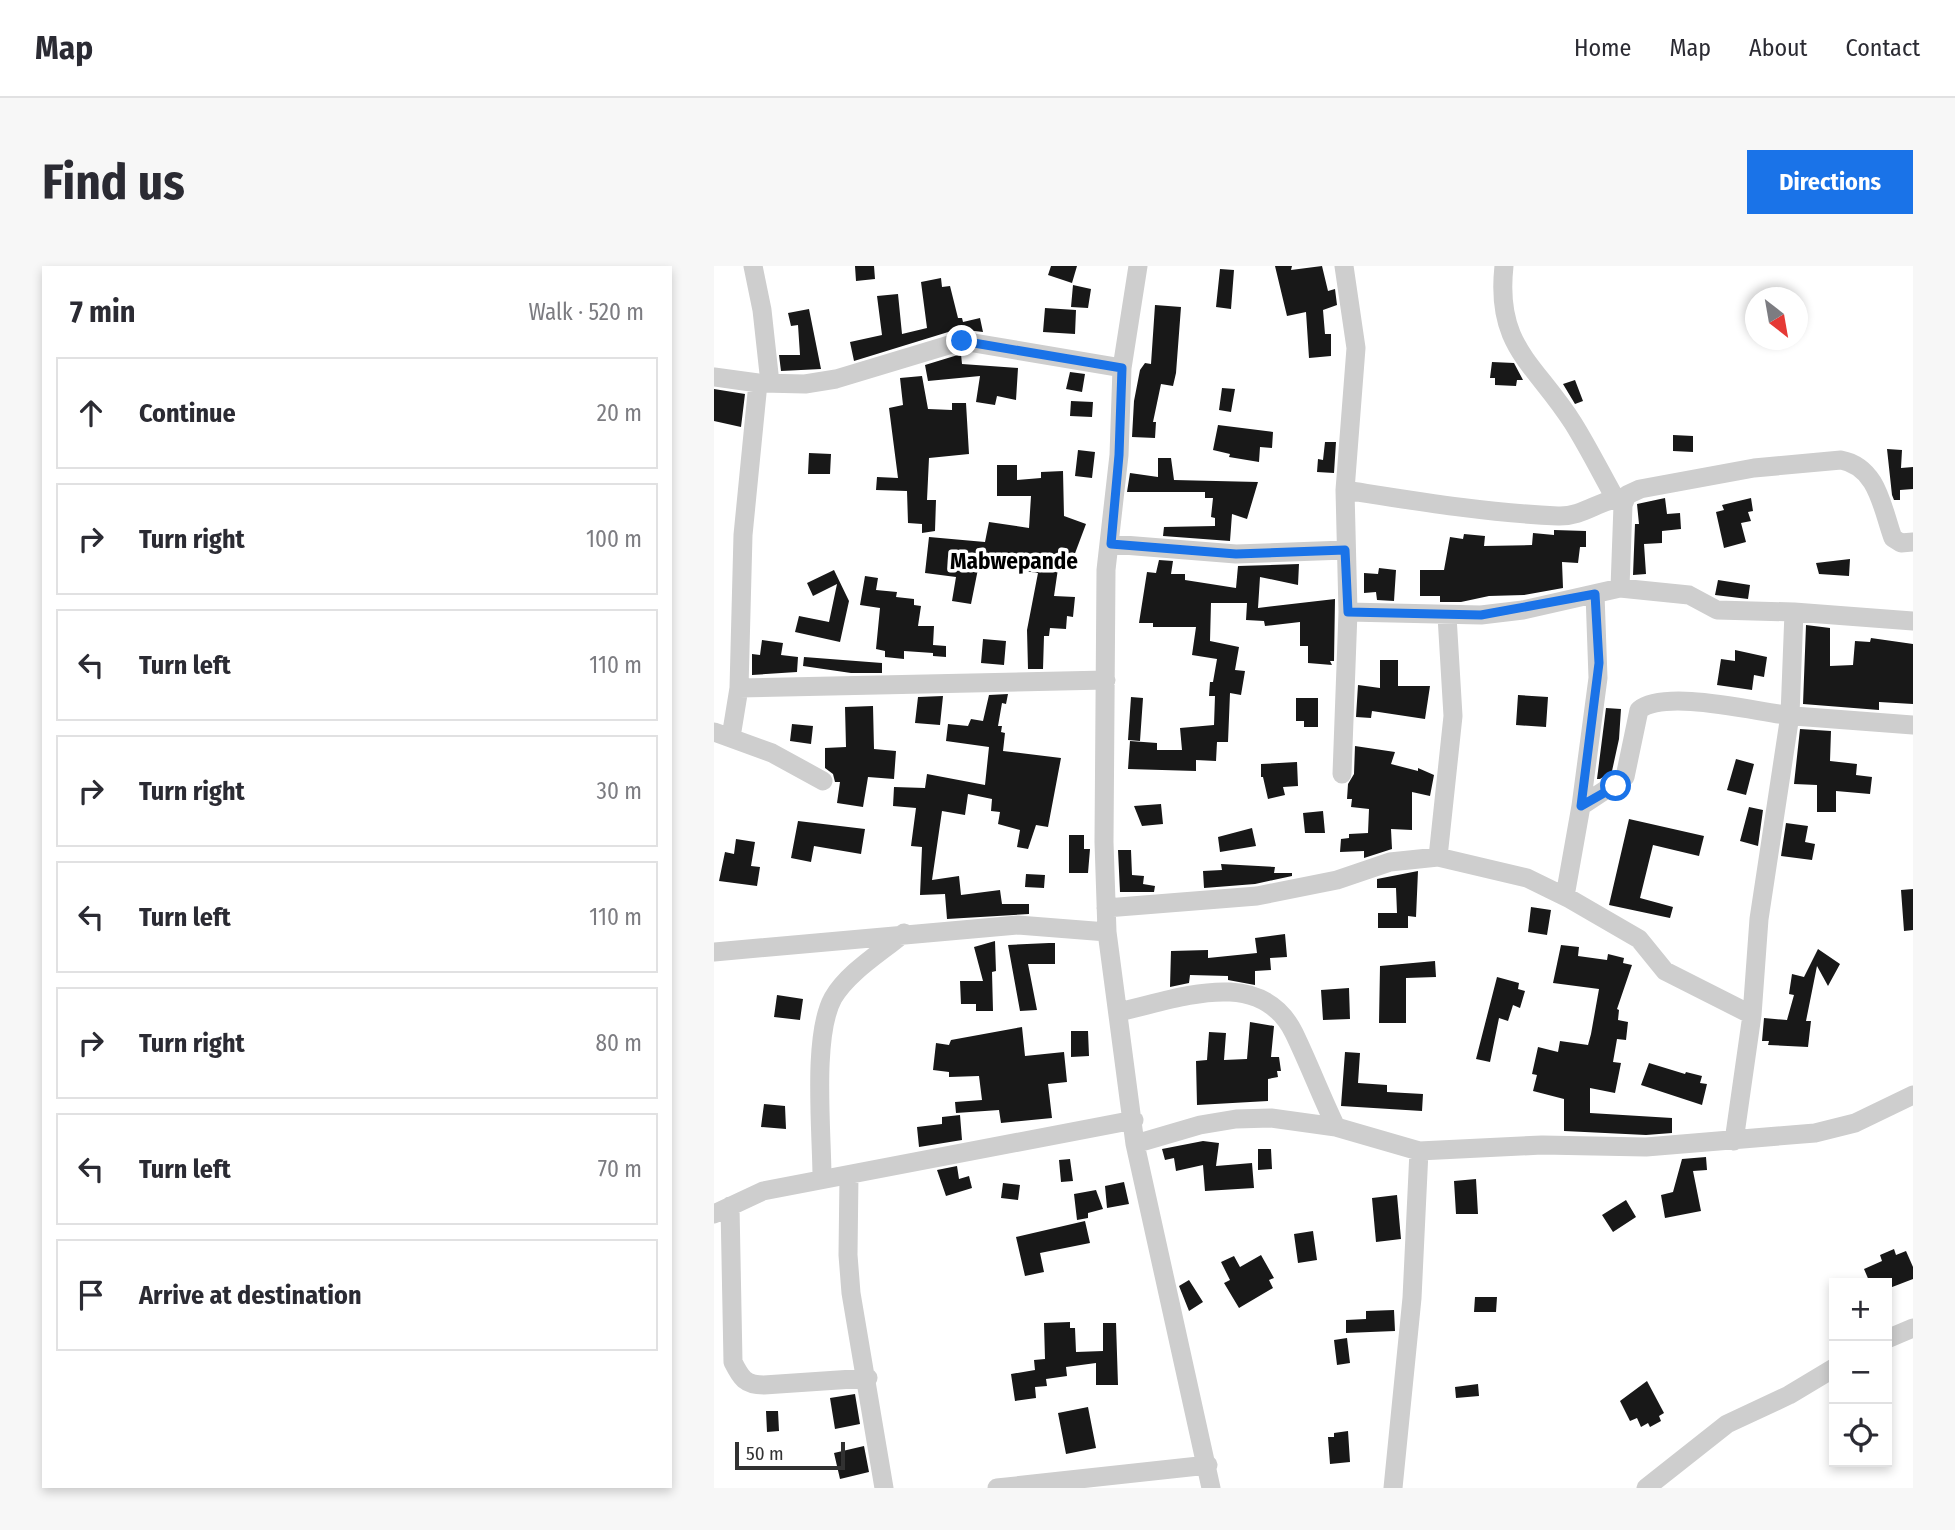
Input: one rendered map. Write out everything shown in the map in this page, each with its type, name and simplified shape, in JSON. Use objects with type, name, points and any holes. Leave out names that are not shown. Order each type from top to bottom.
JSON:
[{"type":"street","points":[[753,266],[762,310],[764,383],[743,535],[738,688],[722,734],[772,753],[823,781]]},
{"type":"street","points":[[1138,266],[1122,368],[1119,455],[1107,570],[1107,932],[1134,1120],[1135,1144],[1211,1488]]},
{"type":"street","points":[[1342,774],[1348,612],[1345,490],[1356,348],[1345,266]]},
{"type":"street","points":[[1504,266],[1502,288],[1511,339],[1522,358],[1572,422],[1619,499],[1620,587]]},
{"type":"street","points":[[714,377],[764,383],[805,384],[836,379],[962,341],[1122,368]]},
{"type":"street","points":[[1345,490],[1476,509],[1560,516],[1582,514],[1640,489],[1754,468],[1846,461],[1870,475],[1893,538],[1901,543],[1913,542]]},
{"type":"street","points":[[1111,544],[1236,554],[1345,550]]},
{"type":"street","points":[[1348,612],[1481,615],[1523,610],[1620,587],[1689,595],[1717,610],[1794,612],[1913,621]]},
{"type":"street","points":[[1565,896],[1581,806],[1599,663],[1595,594]]},
{"type":"street","points":[[1734,1141],[1752,1015],[1759,919],[1790,715],[1794,612]]},
{"type":"street","points":[[1438,857],[1453,716],[1447,615]]},
{"type":"street","points":[[738,688],[1106,680]]},
{"type":"street","points":[[1581,806],[1625,777],[1635,724],[1639,710],[1644,706],[1690,702],[1790,715],[1913,725]]},
{"type":"street","points":[[1106,908],[1257,896],[1329,882],[1401,860],[1438,857],[1527,878],[1565,896],[1639,939],[1665,971],[1752,1015]]},
{"type":"street","points":[[714,952],[804,946],[905,932],[1018,925],[1107,932]]},
{"type":"street","points":[[822,1178],[821,1067],[824,1020],[834,997],[851,977],[905,932]]},
{"type":"street","points":[[1118,1012],[1222,990],[1253,993],[1275,1006],[1293,1031],[1336,1127]]},
{"type":"street","points":[[1135,1144],[1200,1125],[1236,1119],[1271,1118],[1336,1127],[1419,1152],[1542,1145],[1646,1147],[1734,1141],[1835,1129],[1913,1095]]},
{"type":"street","points":[[868,1378],[764,1385],[752,1385],[741,1379],[733,1362],[722,1210],[763,1191],[822,1178],[1134,1120]]},
{"type":"street","points":[[1393,1488],[1412,1298],[1419,1152]]},
{"type":"street","points":[[849,1175],[848,1255],[851,1293],[868,1378],[884,1488]]},
{"type":"street","points":[[1892,1337],[1913,1328]]},
{"type":"street","points":[[1646,1488],[1727,1424],[1789,1395],[1829,1371]]},
{"type":"street","points":[[997,1488],[1208,1465]]},
{"type":"building","points":[[855,266],[874,266],[875,279],[856,281]]},
{"type":"building","points":[[1051,266],[1077,266],[1072,283],[1048,275]]},
{"type":"building","points":[[1275,266],[1292,266],[1291,270],[1322,266],[1328,291],[1335,289],[1337,305],[1323,310],[1325,334],[1331,334],[1331,356],[1309,358],[1306,312],[1287,316]]},
{"type":"building","points":[[1220,269],[1234,270],[1231,309],[1216,307]]},
{"type":"building","points":[[941,278],[942,287],[950,286],[958,318],[962,318],[963,322],[980,318],[983,332],[958,329],[854,361],[850,342],[882,335],[877,296],[898,294],[902,334],[927,328],[921,282]]},
{"type":"building","points":[[1073,285],[1091,289],[1088,308],[1071,307]]},
{"type":"building","points":[[1155,305],[1181,307],[1176,373],[1173,386],[1161,384],[1153,422],[1156,422],[1155,438],[1132,437],[1134,401],[1140,370],[1145,363],[1151,364]]},
{"type":"building","points":[[1045,308],[1076,310],[1075,334],[1043,332]]},
{"type":"building","points":[[809,309],[821,369],[781,371],[779,355],[800,355],[798,325],[791,326],[788,313]]},
{"type":"building","points":[[961,354],[962,364],[1018,368],[1016,400],[997,396],[995,405],[976,402],[980,376],[928,381],[925,365]]},
{"type":"building","points":[[1492,362],[1514,363],[1523,380],[1517,380],[1516,386],[1495,385],[1495,378],[1490,378]]},
{"type":"building","points":[[1070,372],[1085,374],[1082,392],[1066,389]]},
{"type":"building","points":[[922,376],[928,409],[952,410],[952,403],[966,403],[969,454],[929,458],[927,500],[936,500],[935,531],[922,533],[922,524],[908,523],[907,491],[876,490],[877,477],[898,478],[889,408],[903,405],[900,378]]},
{"type":"building","points":[[1575,380],[1583,401],[1575,404],[1563,384]]},
{"type":"building","points":[[1222,388],[1235,389],[1231,412],[1219,410]]},
{"type":"building","points":[[714,389],[745,394],[741,427],[714,421]]},
{"type":"building","points":[[1071,401],[1093,402],[1092,417],[1070,416]]},
{"type":"building","points":[[1218,425],[1273,432],[1272,448],[1260,447],[1259,462],[1229,457],[1230,454],[1213,450]]},
{"type":"building","points":[[1673,435],[1693,436],[1693,452],[1673,451]]},
{"type":"building","points":[[1325,442],[1336,442],[1334,473],[1317,472],[1318,459],[1323,460]]},
{"type":"building","points":[[1887,449],[1902,450],[1901,468],[1913,467],[1913,489],[1900,490],[1900,500],[1894,500],[1892,495]]},
{"type":"building","points":[[1078,450],[1095,452],[1092,478],[1075,476]]},
{"type":"building","points":[[809,453],[831,454],[830,474],[808,474]]},
{"type":"building","points":[[1158,458],[1171,458],[1174,480],[1258,482],[1247,519],[1232,514],[1230,541],[1163,536],[1164,527],[1215,526],[1215,518],[1211,517],[1213,498],[1205,498],[1205,492],[1127,492],[1130,473],[1158,477]]},
{"type":"building","points":[[997,465],[1017,465],[1017,480],[1041,478],[1041,472],[1063,471],[1064,516],[1086,524],[1074,556],[1060,555],[1054,596],[1075,597],[1073,617],[1067,616],[1066,629],[1050,628],[1049,636],[1044,636],[1043,669],[1028,669],[1027,630],[1038,573],[979,564],[971,604],[952,601],[956,577],[925,573],[929,537],[985,542],[989,522],[1029,528],[1031,496],[997,496]]},
{"type":"building","points":[[1665,498],[1667,514],[1680,513],[1681,529],[1662,531],[1662,543],[1644,544],[1646,574],[1633,575],[1635,524],[1639,524],[1637,504]]},
{"type":"building","points":[[1751,498],[1753,511],[1748,512],[1751,521],[1741,523],[1746,542],[1724,548],[1716,512],[1724,510],[1722,505]]},
{"type":"building","points":[[1554,530],[1586,531],[1586,547],[1580,547],[1578,563],[1562,562],[1563,588],[1524,595],[1489,596],[1461,602],[1440,602],[1440,596],[1420,596],[1420,570],[1444,570],[1450,537],[1463,539],[1464,534],[1485,536],[1484,546],[1532,545],[1533,533],[1554,535]]},
{"type":"building","points":[[1850,559],[1849,576],[1819,574],[1816,563]]},
{"type":"building","points":[[1159,560],[1173,561],[1171,574],[1185,574],[1185,580],[1236,588],[1238,566],[1299,564],[1298,585],[1260,577],[1258,608],[1335,599],[1334,661],[1330,661],[1332,665],[1308,663],[1308,646],[1300,646],[1300,622],[1265,626],[1264,621],[1246,620],[1247,603],[1211,603],[1210,641],[1239,647],[1235,670],[1245,671],[1241,695],[1230,693],[1228,742],[1217,742],[1216,761],[1196,760],[1196,771],[1128,769],[1130,741],[1157,743],[1157,750],[1182,750],[1180,728],[1214,725],[1215,696],[1209,696],[1217,659],[1192,655],[1196,627],[1153,627],[1153,623],[1139,623],[1147,572],[1156,573]]},
{"type":"building","points":[[1379,568],[1396,570],[1394,601],[1377,600],[1376,592],[1364,593],[1364,573],[1378,574]]},
{"type":"building","points":[[834,570],[849,601],[840,642],[795,632],[799,616],[829,622],[837,584],[813,596],[807,583]]},
{"type":"building","points":[[865,576],[878,578],[876,590],[897,592],[896,597],[914,599],[914,605],[921,606],[918,626],[934,626],[933,645],[946,646],[946,657],[933,656],[933,653],[904,651],[904,659],[885,657],[885,651],[876,649],[880,608],[860,605]]},
{"type":"building","points":[[1718,580],[1750,585],[1748,599],[1715,595]]},
{"type":"building","points":[[1806,625],[1830,628],[1830,666],[1853,665],[1855,641],[1870,642],[1871,638],[1913,644],[1913,704],[1879,702],[1879,710],[1803,704]]},
{"type":"building","points":[[983,639],[1006,641],[1004,665],[981,663]]},
{"type":"building","points":[[762,640],[783,643],[781,655],[798,657],[797,672],[752,675],[752,654],[760,655]]},
{"type":"building","points":[[1735,650],[1767,657],[1764,677],[1754,675],[1752,690],[1717,685],[1721,659],[1735,661]]},
{"type":"building","points":[[804,657],[882,663],[882,673],[851,673],[803,666]]},
{"type":"building","points":[[1380,660],[1398,660],[1398,686],[1430,686],[1425,719],[1372,711],[1371,718],[1356,717],[1358,685],[1380,688]]},
{"type":"building","points":[[1008,694],[1006,704],[1002,703],[998,726],[1002,726],[1001,732],[1005,733],[1003,751],[1061,758],[1048,827],[1036,825],[1028,849],[1017,847],[1020,830],[998,824],[1000,812],[991,811],[992,799],[968,794],[965,815],[942,811],[932,880],[959,876],[961,895],[1000,890],[1002,904],[1029,904],[1029,914],[947,919],[945,894],[920,895],[922,847],[911,846],[916,808],[893,806],[894,787],[925,788],[927,774],[985,785],[989,747],[946,741],[948,724],[968,726],[971,719],[983,721],[989,695]]},
{"type":"building","points":[[1518,695],[1548,697],[1546,727],[1516,725]]},
{"type":"building","points":[[943,696],[940,725],[915,723],[918,697]]},
{"type":"building","points":[[1131,697],[1143,698],[1140,741],[1128,740]]},
{"type":"building","points":[[1296,698],[1318,698],[1318,727],[1304,727],[1304,721],[1296,721]]},
{"type":"building","points":[[873,706],[874,749],[896,751],[894,779],[868,777],[863,807],[837,803],[840,782],[835,782],[833,774],[825,768],[825,748],[846,747],[845,707]]},
{"type":"building","points":[[1606,708],[1621,709],[1619,739],[1612,771],[1597,779]]},
{"type":"building","points":[[792,724],[813,726],[811,744],[790,741]]},
{"type":"building","points":[[1800,729],[1831,731],[1830,761],[1857,764],[1856,775],[1872,777],[1870,794],[1836,791],[1836,812],[1817,812],[1817,785],[1794,784]]},
{"type":"building","points":[[1355,746],[1395,752],[1391,764],[1418,771],[1418,768],[1434,775],[1430,796],[1412,792],[1412,830],[1391,829],[1392,849],[1364,858],[1364,851],[1340,852],[1341,839],[1349,838],[1349,834],[1368,833],[1369,809],[1351,807],[1352,799],[1347,799],[1348,784],[1354,774]]},
{"type":"building","points":[[1736,759],[1754,764],[1746,795],[1727,790]]},
{"type":"building","points":[[1297,762],[1298,786],[1283,787],[1285,795],[1268,799],[1261,777],[1261,764]]},
{"type":"building","points":[[1161,804],[1163,824],[1142,826],[1134,806]]},
{"type":"building","points":[[1749,807],[1763,810],[1758,846],[1740,841]]},
{"type":"building","points":[[1323,811],[1325,833],[1305,833],[1303,813]]},
{"type":"building","points":[[1629,819],[1704,836],[1699,856],[1653,845],[1640,898],[1673,907],[1670,918],[1609,905]]},
{"type":"building","points":[[798,821],[865,829],[861,854],[814,846],[811,862],[791,858]]},
{"type":"building","points":[[1786,823],[1808,826],[1805,842],[1815,844],[1812,860],[1781,856]]},
{"type":"building","points":[[1252,828],[1256,846],[1220,852],[1218,837]]},
{"type":"building","points":[[1069,835],[1084,835],[1084,849],[1090,849],[1088,873],[1069,873]]},
{"type":"building","points":[[736,839],[755,842],[751,866],[760,867],[757,886],[719,881],[725,852],[734,854]]},
{"type":"building","points":[[1118,850],[1131,850],[1132,875],[1144,876],[1143,884],[1155,886],[1154,892],[1120,892]]},
{"type":"building","points":[[1221,864],[1275,867],[1274,873],[1292,873],[1292,876],[1255,884],[1204,888],[1203,871],[1222,870]]},
{"type":"building","points":[[1418,871],[1416,917],[1408,916],[1408,928],[1378,928],[1378,913],[1397,913],[1396,888],[1377,888],[1377,879]]},
{"type":"building","points":[[1026,874],[1045,875],[1044,888],[1025,887]]},
{"type":"building","points":[[1913,889],[1913,930],[1904,931],[1901,890]]},
{"type":"building","points":[[1531,907],[1551,910],[1547,935],[1528,932]]},
{"type":"building","points":[[1285,934],[1287,957],[1270,958],[1271,970],[1255,971],[1255,985],[1228,980],[1228,976],[1190,975],[1189,983],[1170,987],[1171,951],[1208,950],[1208,958],[1257,953],[1255,938]]},
{"type":"building","points":[[995,941],[996,971],[992,972],[993,1011],[976,1011],[976,1004],[961,1004],[960,981],[983,981],[974,947]]},
{"type":"building","points":[[1055,943],[1055,964],[1028,964],[1037,1010],[1020,1011],[1008,945]]},
{"type":"building","points":[[1561,945],[1579,947],[1578,956],[1607,960],[1608,954],[1624,958],[1623,963],[1632,965],[1617,1009],[1618,1020],[1628,1022],[1626,1040],[1617,1039],[1613,1062],[1621,1063],[1615,1093],[1590,1088],[1590,1113],[1672,1118],[1672,1133],[1646,1135],[1564,1131],[1564,1099],[1533,1091],[1537,1075],[1532,1074],[1538,1047],[1558,1052],[1560,1041],[1588,1045],[1591,1034],[1599,989],[1553,983]]},
{"type":"building","points":[[1818,949],[1840,964],[1828,986],[1817,966],[1806,1021],[1811,1021],[1808,1047],[1768,1045],[1769,1041],[1762,1041],[1764,1018],[1787,1020],[1794,995],[1789,994],[1792,974],[1804,977]]},
{"type":"building","points":[[1435,961],[1436,977],[1406,978],[1406,1023],[1379,1023],[1380,966]]},
{"type":"building","points":[[1497,977],[1519,983],[1518,989],[1525,991],[1520,1008],[1513,1005],[1508,1021],[1499,1018],[1490,1062],[1476,1059]]},
{"type":"building","points":[[1349,988],[1350,1019],[1323,1020],[1321,990]]},
{"type":"building","points":[[777,995],[803,999],[800,1020],[774,1017]]},
{"type":"building","points":[[1250,1022],[1274,1026],[1271,1057],[1279,1057],[1281,1071],[1277,1071],[1278,1077],[1268,1079],[1268,1101],[1197,1105],[1196,1061],[1207,1060],[1209,1032],[1226,1033],[1224,1060],[1247,1059]]},
{"type":"building","points":[[1022,1027],[1025,1056],[1064,1052],[1067,1082],[1048,1084],[1052,1118],[1001,1123],[999,1110],[956,1113],[955,1102],[982,1100],[979,1076],[949,1077],[949,1072],[933,1070],[936,1043],[949,1045],[951,1040]]},
{"type":"building","points":[[1071,1031],[1088,1031],[1089,1056],[1071,1057]]},
{"type":"building","points":[[1345,1052],[1360,1053],[1358,1083],[1387,1085],[1387,1092],[1423,1094],[1422,1111],[1341,1106]]},
{"type":"building","points":[[1649,1063],[1685,1074],[1686,1072],[1702,1076],[1700,1083],[1707,1084],[1702,1105],[1641,1085]]},
{"type":"building","points":[[764,1104],[785,1106],[786,1129],[761,1127]]},
{"type":"building","points":[[960,1115],[962,1140],[919,1147],[917,1127],[942,1124],[942,1117]]},
{"type":"building","points":[[1203,1141],[1219,1143],[1216,1166],[1252,1163],[1254,1188],[1205,1191],[1203,1165],[1176,1171],[1174,1158],[1165,1160],[1162,1149]]},
{"type":"building","points":[[1258,1149],[1271,1149],[1272,1169],[1258,1170]]},
{"type":"building","points":[[1706,1157],[1707,1170],[1693,1171],[1701,1211],[1665,1218],[1661,1195],[1673,1192],[1682,1159]]},
{"type":"building","points":[[1070,1159],[1073,1181],[1061,1182],[1059,1160]]},
{"type":"building","points":[[957,1166],[959,1179],[969,1176],[972,1188],[946,1196],[937,1170]]},
{"type":"building","points":[[1476,1179],[1478,1214],[1456,1214],[1454,1181]]},
{"type":"building","points":[[1124,1182],[1129,1204],[1107,1208],[1105,1186]]},
{"type":"building","points":[[1003,1183],[1020,1185],[1018,1200],[1001,1198]]},
{"type":"building","points":[[1096,1190],[1103,1209],[1088,1213],[1088,1218],[1077,1220],[1074,1194]]},
{"type":"building","points":[[1397,1195],[1401,1239],[1376,1242],[1372,1198]]},
{"type":"building","points":[[1626,1200],[1636,1217],[1613,1232],[1602,1215]]},
{"type":"building","points":[[1085,1221],[1090,1243],[1040,1253],[1044,1272],[1025,1276],[1016,1237]]},
{"type":"building","points":[[1313,1231],[1317,1260],[1298,1263],[1294,1234]]},
{"type":"building","points":[[1894,1249],[1896,1255],[1906,1251],[1913,1267],[1913,1279],[1892,1287],[1892,1278],[1868,1278],[1864,1269],[1882,1261],[1880,1255]]},
{"type":"building","points":[[1261,1255],[1274,1278],[1269,1280],[1273,1288],[1239,1308],[1224,1283],[1230,1280],[1221,1262],[1234,1256],[1240,1267]]},
{"type":"building","points":[[1189,1280],[1203,1302],[1189,1311],[1179,1286]]},
{"type":"building","points":[[1475,1297],[1497,1297],[1496,1312],[1474,1312]]},
{"type":"building","points":[[1394,1310],[1395,1331],[1346,1333],[1346,1320],[1366,1319],[1366,1311]]},
{"type":"building","points":[[1070,1322],[1070,1328],[1075,1328],[1076,1352],[1103,1351],[1103,1323],[1116,1323],[1118,1385],[1096,1385],[1096,1363],[1066,1367],[1067,1376],[1046,1379],[1047,1386],[1035,1387],[1036,1398],[1015,1401],[1011,1374],[1035,1370],[1034,1360],[1045,1359],[1044,1323]]},
{"type":"building","points":[[1347,1338],[1350,1363],[1337,1365],[1334,1340]]},
{"type":"building","points":[[1647,1381],[1664,1413],[1659,1416],[1661,1421],[1650,1427],[1648,1423],[1641,1427],[1637,1418],[1630,1421],[1620,1401]]},
{"type":"building","points":[[1478,1384],[1479,1396],[1456,1398],[1455,1387]]},
{"type":"building","points":[[855,1394],[860,1424],[835,1429],[830,1398]]},
{"type":"building","points":[[1088,1407],[1096,1448],[1066,1454],[1058,1413]]},
{"type":"building","points":[[766,1411],[778,1411],[779,1431],[767,1432]]},
{"type":"building","points":[[1348,1431],[1350,1462],[1330,1464],[1328,1437],[1334,1437],[1334,1433]]},
{"type":"building","points":[[864,1446],[869,1472],[840,1479],[834,1453]]},
{"type":"district","name":"Mabwepande","points":[[1014,561]]},
{"type":"route","points":[[962,341],[1122,368],[1119,455],[1111,544],[1236,554],[1345,550],[1348,612],[1481,615],[1523,610],[1595,594],[1599,663],[1581,806],[1616,786]]}]
